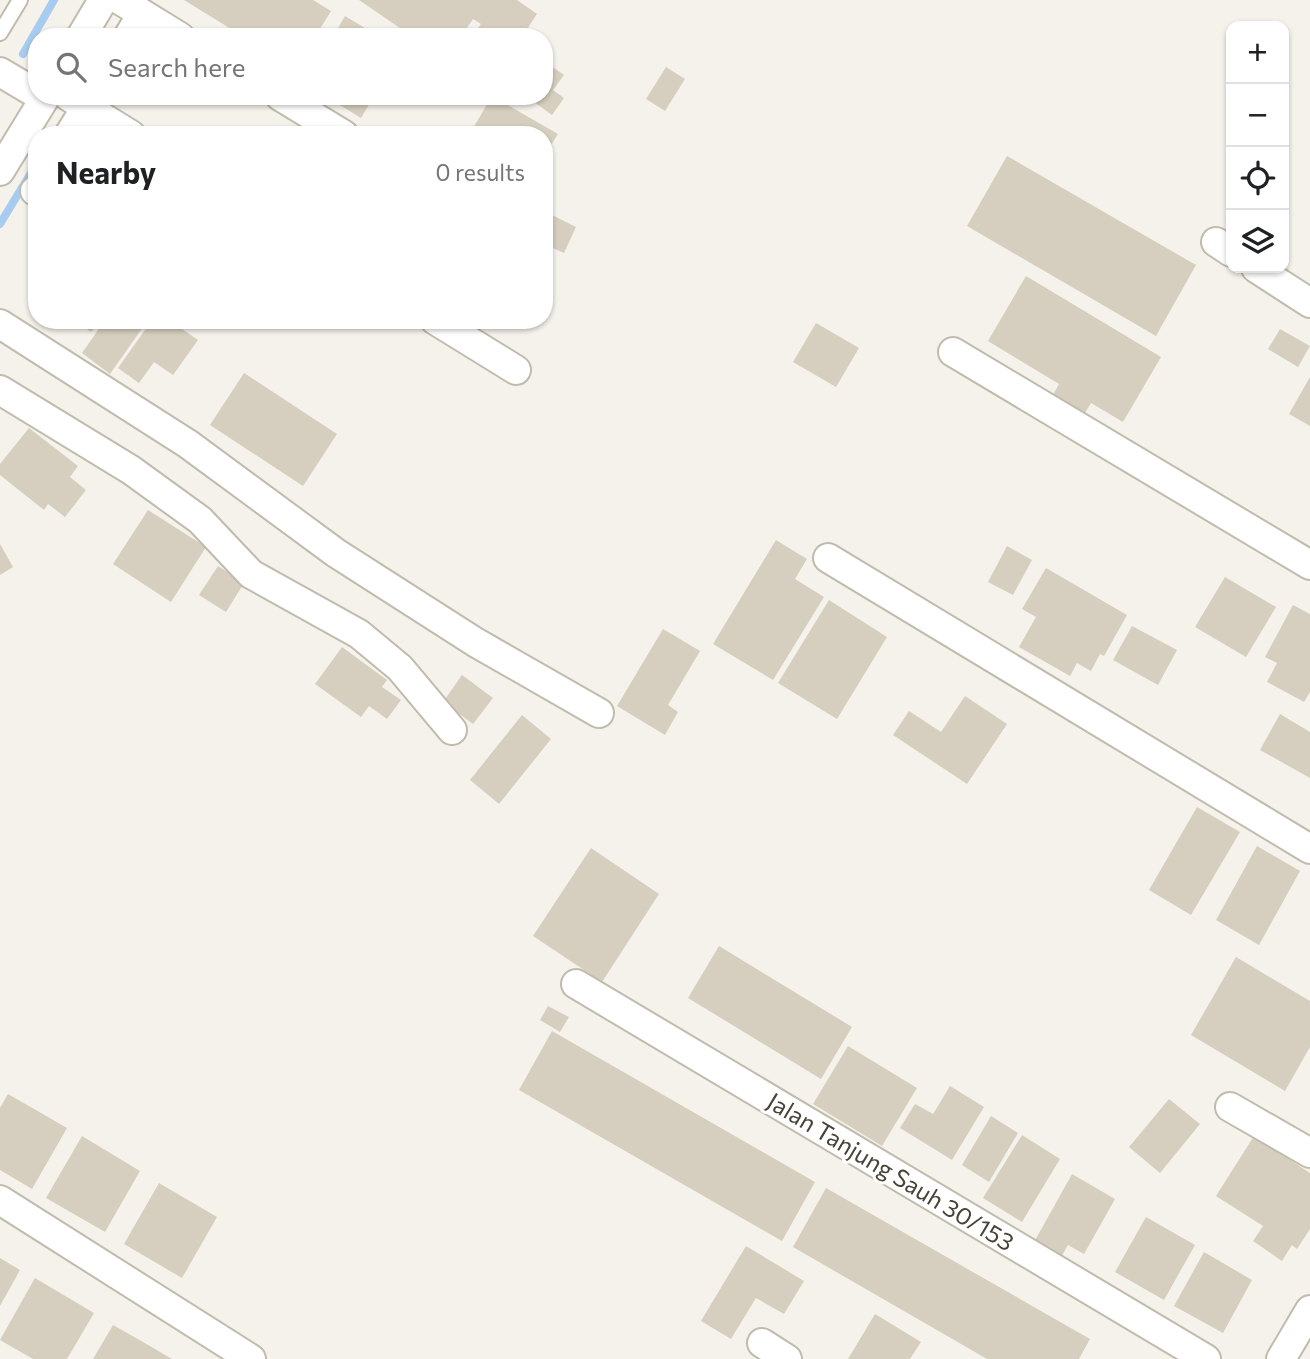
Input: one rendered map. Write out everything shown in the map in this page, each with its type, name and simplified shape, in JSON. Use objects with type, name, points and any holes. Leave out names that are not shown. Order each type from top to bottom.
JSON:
[{"type":"street","points":[[86,28],[103,0]]},
{"type":"street","points":[[120,0],[138,26]]},
{"type":"street","points":[[0,72],[28,84]]},
{"type":"street","points":[[36,126],[53,105]]},
{"type":"street","points":[[61,105],[67,126]]},
{"type":"street","points":[[73,105],[113,126]]},
{"type":"street","points":[[295,105],[329,126]]},
{"type":"street","points":[[0,171],[28,136]]},
{"type":"street","points":[[1264,273],[1310,303]]},
{"type":"street","points":[[0,324],[188,444],[335,553],[475,642],[599,713]]},
{"type":"street","points":[[450,329],[516,370]]},
{"type":"street","points":[[953,352],[1310,565]]},
{"type":"street","points":[[0,390],[131,470],[200,520],[251,574],[359,634],[400,668],[452,730]]},
{"type":"street","points":[[828,558],[1310,849]]},
{"type":"street","name":"Jalan Tanjung Sauh 30/153","points":[[576,984],[1170,1349],[1206,1359]]},
{"type":"street","points":[[1230,1107],[1310,1153]]},
{"type":"street","points":[[0,1200],[251,1359]]},
{"type":"street","points":[[1280,1359],[1310,1310]]},
{"type":"street","points":[[762,1343],[787,1359]]},
{"type":"lane","points":[[0,33],[20,0]]},
{"type":"building","points":[[184,0],[313,0],[331,11],[321,28],[229,28]]},
{"type":"building","points":[[359,0],[517,0],[537,14],[528,28],[478,28],[481,24],[473,19],[467,28],[400,28]]},
{"type":"building","points":[[345,16],[365,28],[338,28]]},
{"type":"building","points":[[553,67],[564,75],[553,90]]},
{"type":"building","points":[[666,67],[685,79],[665,111],[646,99]]},
{"type":"building","points":[[553,90],[564,98],[552,115],[538,105],[553,105]]},
{"type":"building","points":[[340,105],[369,105],[361,118]]},
{"type":"building","points":[[487,105],[508,105],[544,126],[474,126]]},
{"type":"building","points":[[1007,156],[1196,265],[1156,336],[967,226]]},
{"type":"building","points":[[553,216],[576,227],[564,253],[553,248]]},
{"type":"building","points":[[1026,276],[1161,357],[1123,422],[1091,403],[1077,426],[1046,407],[1059,384],[988,341]]},
{"type":"building","points":[[816,323],[859,348],[836,387],[793,362]]},
{"type":"building","points":[[99,329],[142,329],[110,374],[82,353]]},
{"type":"building","points":[[146,329],[182,329],[198,340],[173,375],[154,362],[139,383],[118,368]]},
{"type":"building","points":[[1280,329],[1310,346],[1298,367],[1268,349]]},
{"type":"building","points":[[244,373],[337,434],[303,486],[210,425]]},
{"type":"building","points":[[1310,377],[1310,426],[1289,414]]},
{"type":"building","points":[[29,428],[78,466],[70,477],[86,490],[65,517],[48,504],[44,510],[0,475],[0,464]]},
{"type":"building","points":[[148,510],[206,547],[171,602],[113,564]]},
{"type":"building","points":[[776,540],[807,559],[795,579],[824,597],[773,680],[713,644]]},
{"type":"building","points":[[0,544],[13,567],[0,575]]},
{"type":"building","points":[[1007,546],[1032,560],[1013,595],[988,582]]},
{"type":"building","points":[[218,566],[244,583],[226,612],[199,595]]},
{"type":"building","points":[[1046,568],[1127,615],[1104,656],[1100,654],[1091,671],[1077,663],[1070,676],[1019,647],[1036,617],[1022,609]]},
{"type":"building","points":[[1225,577],[1276,607],[1246,657],[1195,627]]},
{"type":"building","points":[[829,600],[887,637],[837,719],[778,683]]},
{"type":"building","points":[[1293,605],[1310,614],[1310,692],[1304,702],[1267,682],[1277,663],[1265,657]]},
{"type":"building","points":[[1132,626],[1177,650],[1158,685],[1113,660]]},
{"type":"building","points":[[663,629],[700,651],[668,705],[678,712],[665,735],[617,706]]},
{"type":"building","points":[[342,647],[387,680],[382,687],[401,700],[387,719],[369,706],[361,717],[315,684]]},
{"type":"building","points":[[462,675],[493,698],[473,724],[443,702]]},
{"type":"building","points":[[965,696],[1007,724],[967,784],[893,735],[909,711],[941,732]]},
{"type":"building","points":[[1280,714],[1310,732],[1310,778],[1260,750]]},
{"type":"building","points":[[522,715],[551,739],[499,804],[470,780]]},
{"type":"building","points":[[1197,807],[1240,832],[1191,915],[1149,890]]},
{"type":"building","points":[[1257,846],[1300,871],[1259,945],[1216,920]]},
{"type":"building","points":[[591,848],[659,894],[602,982],[533,936]]},
{"type":"building","points":[[719,946],[852,1027],[821,1079],[688,998]]},
{"type":"building","points":[[1236,957],[1310,1001],[1310,1047],[1285,1091],[1191,1035]]},
{"type":"building","points":[[548,1006],[569,1017],[560,1032],[540,1020]]},
{"type":"building","points":[[552,1031],[815,1182],[782,1241],[519,1090]]},
{"type":"building","points":[[848,1046],[917,1088],[882,1146],[813,1104]]},
{"type":"building","points":[[950,1086],[984,1107],[952,1160],[900,1128],[915,1104],[933,1114]]},
{"type":"building","points":[[8,1094],[67,1128],[32,1189],[0,1170],[0,1108]]},
{"type":"building","points":[[1169,1099],[1200,1124],[1160,1173],[1129,1147]]},
{"type":"building","points":[[991,1116],[1018,1133],[989,1182],[962,1165]]},
{"type":"building","points":[[1022,1135],[1060,1159],[1022,1222],[983,1198]]},
{"type":"building","points":[[82,1136],[140,1171],[105,1232],[46,1198]]},
{"type":"building","points":[[1254,1136],[1310,1173],[1310,1229],[1297,1249],[1292,1245],[1282,1261],[1253,1241],[1263,1226],[1216,1196]]},
{"type":"building","points":[[1072,1174],[1115,1199],[1084,1254],[1068,1245],[1060,1259],[1033,1244]]},
{"type":"building","points":[[159,1183],[217,1217],[182,1278],[124,1244]]},
{"type":"building","points":[[826,1188],[1090,1339],[1079,1359],[987,1359],[793,1247]]},
{"type":"building","points":[[1146,1217],[1195,1245],[1164,1300],[1115,1272]]},
{"type":"building","points":[[746,1246],[804,1281],[784,1314],[756,1298],[731,1339],[701,1321]]},
{"type":"building","points":[[1204,1252],[1252,1280],[1223,1333],[1174,1306]]},
{"type":"building","points":[[0,1258],[20,1270],[0,1306]]},
{"type":"building","points":[[35,1278],[94,1313],[67,1359],[33,1359],[0,1340]]},
{"type":"building","points":[[875,1314],[921,1342],[910,1359],[848,1359]]},
{"type":"building","points":[[113,1325],[143,1342],[172,1359],[93,1359]]},
{"type":"waterway","points":[[38,28],[54,0]]},
{"type":"waterway","points":[[23,54],[28,45]]},
{"type":"waterway","points":[[0,224],[28,178]]}]
